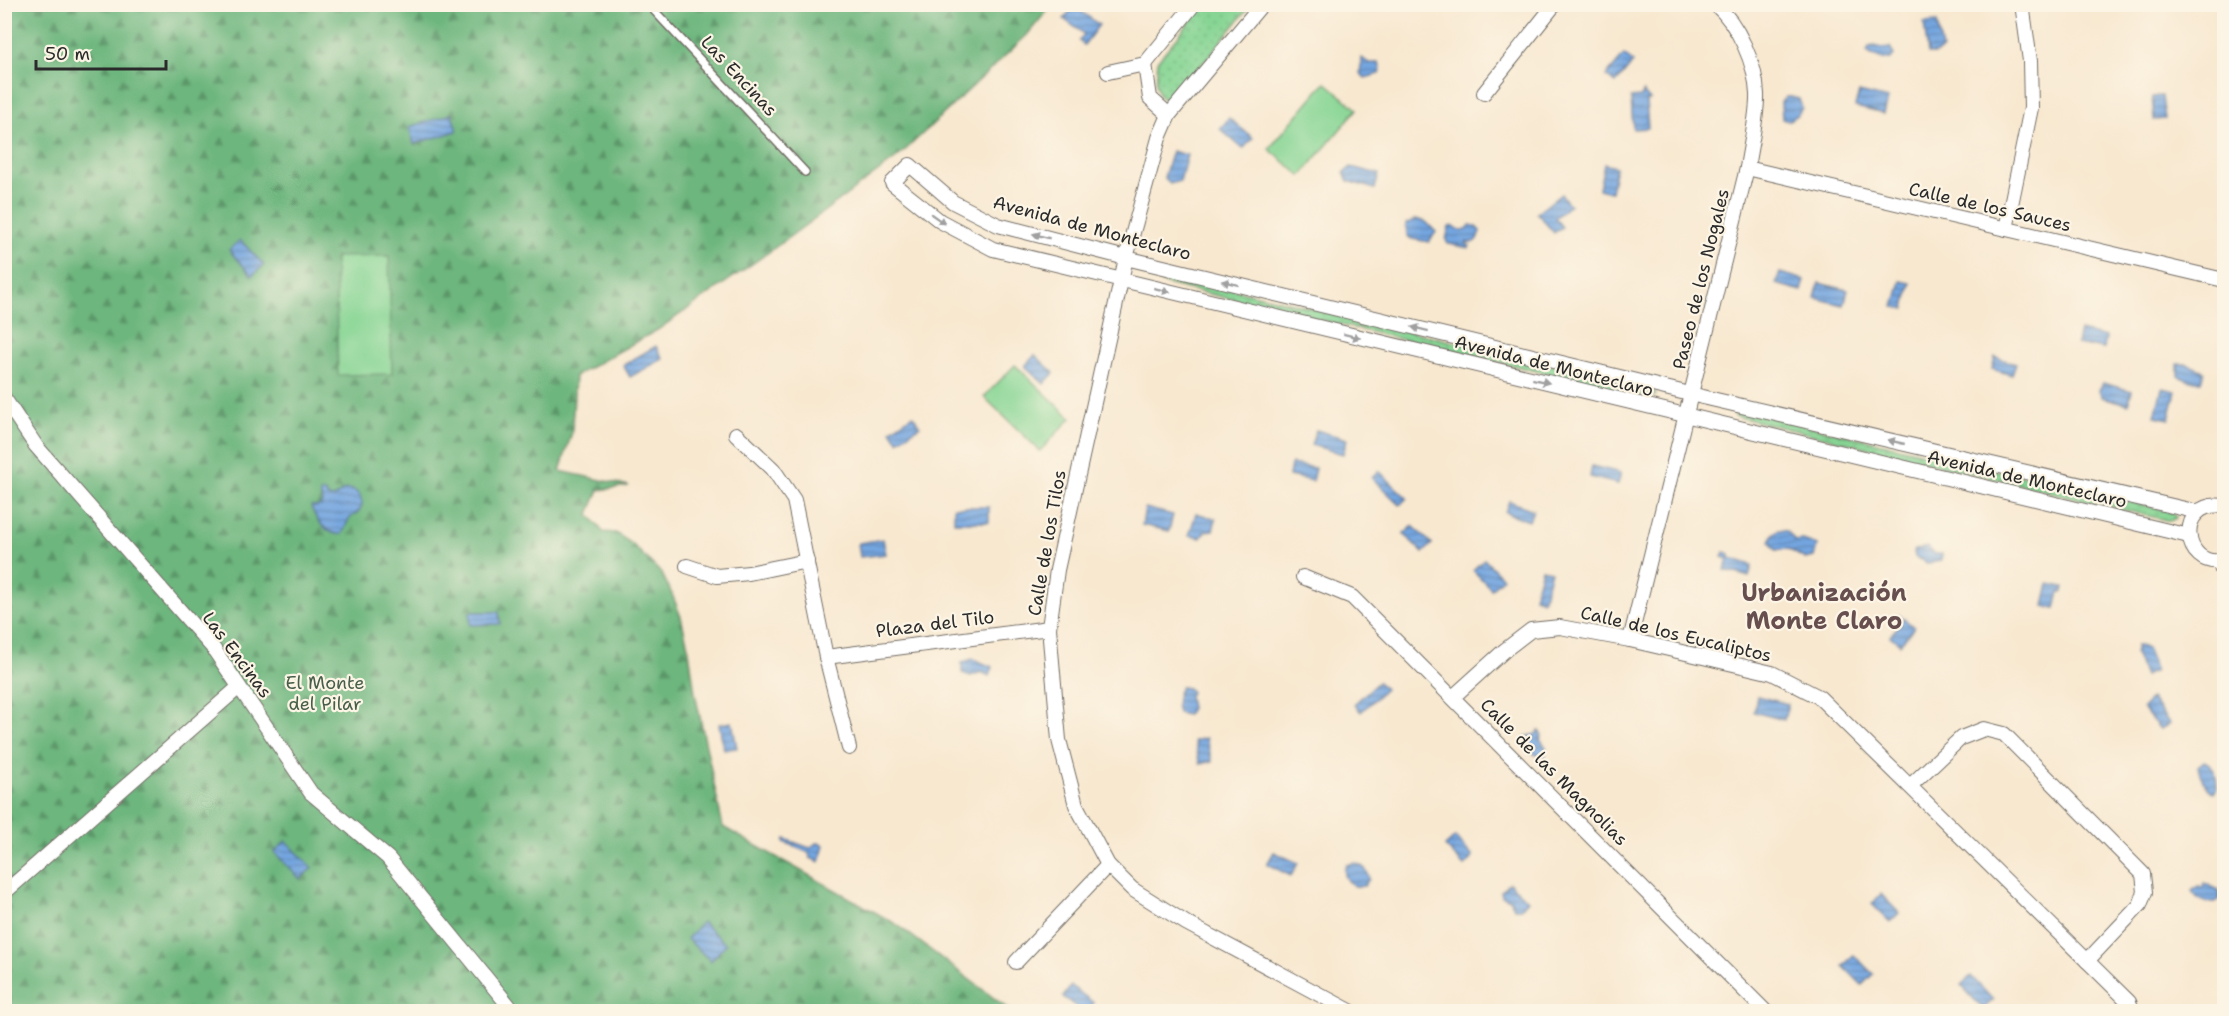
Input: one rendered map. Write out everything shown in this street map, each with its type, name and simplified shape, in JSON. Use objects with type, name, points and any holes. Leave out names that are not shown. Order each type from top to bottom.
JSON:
[{"type":"street","points":[[1108,72],[1145,64],[1194,4]]},
{"type":"street","name":"Calle de los Tilos","points":[[1262,4],[1170,116],[1159,138],[1120,280],[1056,570],[1049,628],[1059,740],[1076,805],[1108,865],[1132,889],[1186,923],[1352,1011]]},
{"type":"street","points":[[1484,93],[1555,4]]},
{"type":"street","name":"Paseo de los Nogales","points":[[1630,640],[1747,168],[1757,94],[1749,53],[1725,13],[1715,4]]},
{"type":"street","points":[[2006,229],[2031,108],[2030,61],[2022,4]]},
{"type":"street","points":[[1145,64],[1150,98],[1170,116]]},
{"type":"street","name":"Avenida de Monteclaro","points":[[2189,536],[993,249],[940,221],[892,183],[910,165],[953,202],[998,225],[1690,394],[2198,512]]},
{"type":"street","name":"Calle de los Sauces","points":[[1747,168],[2224,280]]},
{"type":"street","name":"Las Encinas","points":[[4,398],[36,446],[213,648],[311,793],[388,858],[514,1011]]},
{"type":"street","points":[[736,434],[773,469],[794,500],[826,657],[849,748]]},
{"type":"street","points":[[2224,503],[2209,506],[2198,512],[2189,527],[2189,536],[2194,549],[2205,558],[2222,560],[2224,576]]},
{"type":"street","points":[[687,566],[717,576],[749,573],[807,561]]},
{"type":"street","name":"Calle de las Magnolias","points":[[1303,577],[1352,597],[1766,1011]]},
{"type":"street","name":"Calle de los Eucaliptos","points":[[1454,697],[1505,650],[1531,630],[1560,627],[1630,640],[1772,673],[1819,696],[2129,1002],[2133,1011]]},
{"type":"street","name":"Plaza del Tilo","points":[[826,657],[1049,628]]},
{"type":"street","points":[[4,893],[239,687]]},
{"type":"street","points":[[1910,786],[1961,738],[1984,729],[2004,734],[2143,874],[2145,892],[2140,905],[2087,961]]},
{"type":"street","points":[[1016,962],[1108,865]]},
{"type":"lane","name":"Las Encinas","points":[[648,4],[805,172]]},
{"type":"green space","name":"El Monte del Pilar","points":[[5,5],[1052,5],[1027,35],[898,157],[765,255],[659,329],[575,376],[572,432],[560,471],[629,486],[599,490],[589,514],[603,532],[616,533],[632,544],[662,574],[672,594],[681,617],[689,651],[695,693],[723,827],[896,924],[1011,1011],[5,1012]]},
{"type":"green space","points":[[1204,5],[1251,5],[1169,104],[1159,95],[1156,82],[1158,60]]},
{"type":"green space","points":[[1325,82],[1357,109],[1301,176],[1269,149]]},
{"type":"green space","points":[[389,256],[392,374],[338,375],[335,257]]},
{"type":"green space","points":[[1164,273],[1653,389],[1656,395],[1651,398],[1163,283],[1158,277]]},
{"type":"green space","points":[[1015,365],[1071,418],[1040,451],[984,397]]},
{"type":"green space","points":[[1736,409],[2173,512],[2176,518],[2170,521],[1735,416]]},
{"type":"water","points":[[1074,6],[1099,25],[1084,45],[1079,41],[1084,34],[1064,19]]},
{"type":"water","points":[[1937,22],[1942,50],[1935,54],[1928,54],[1924,23]]},
{"type":"water","points":[[1869,47],[1890,47],[1894,55],[1891,59],[1882,59],[1867,52]]},
{"type":"water","points":[[1624,55],[1633,62],[1616,83],[1606,76]]},
{"type":"water","points":[[1362,58],[1369,63],[1379,63],[1380,74],[1365,78],[1360,73]]},
{"type":"water","points":[[1643,92],[1650,100],[1646,101],[1648,128],[1633,129],[1631,98],[1641,97]]},
{"type":"water","points":[[1859,92],[1888,99],[1884,114],[1855,107]]},
{"type":"water","points":[[1787,96],[1799,99],[1802,108],[1788,121],[1782,119],[1781,102]]},
{"type":"water","points":[[2162,96],[2165,119],[2154,120],[2152,97]]},
{"type":"water","points":[[452,114],[457,131],[414,144],[409,127]]},
{"type":"water","points":[[1229,118],[1253,138],[1243,149],[1220,129]]},
{"type":"water","points":[[1172,151],[1187,155],[1180,181],[1170,184],[1164,177]]},
{"type":"water","points":[[1604,164],[1616,167],[1611,192],[1599,189]]},
{"type":"water","points":[[1351,167],[1379,174],[1375,189],[1348,181],[1344,173]]},
{"type":"water","points":[[1561,194],[1570,205],[1555,218],[1562,227],[1554,233],[1537,213]]},
{"type":"water","points":[[1416,219],[1426,222],[1436,232],[1429,242],[1407,236],[1406,224]]},
{"type":"water","points":[[1470,225],[1480,231],[1475,242],[1467,242],[1469,248],[1448,244],[1446,240],[1449,227],[1452,226],[1462,231],[1467,230]]},
{"type":"water","points":[[240,240],[264,265],[252,276],[229,250]]},
{"type":"water","points":[[1780,273],[1805,280],[1802,291],[1776,284]]},
{"type":"water","points":[[1901,281],[1911,283],[1905,309],[1894,307]]},
{"type":"water","points":[[1819,283],[1848,290],[1844,305],[1815,298]]},
{"type":"water","points":[[2080,331],[2106,337],[2104,349],[2077,344]]},
{"type":"water","points":[[656,346],[663,359],[630,377],[623,365]]},
{"type":"water","points":[[1035,355],[1054,373],[1044,384],[1025,366]]},
{"type":"water","points":[[1995,357],[2016,364],[2012,375],[1992,369]]},
{"type":"water","points":[[2178,364],[2187,364],[2204,371],[2201,381],[2190,381],[2178,376]]},
{"type":"water","points":[[2103,383],[2132,391],[2128,404],[2102,397],[2099,390]]},
{"type":"water","points":[[2162,388],[2176,391],[2169,419],[2155,416]]},
{"type":"water","points":[[913,415],[920,426],[898,441],[891,430]]},
{"type":"water","points":[[1316,430],[1347,439],[1343,454],[1311,445]]},
{"type":"water","points":[[1291,464],[1315,468],[1312,481],[1289,476]]},
{"type":"water","points":[[1592,466],[1621,473],[1618,484],[1590,477]]},
{"type":"water","points":[[1379,471],[1407,498],[1400,505],[1372,478]]},
{"type":"water","points":[[346,489],[358,493],[362,505],[359,511],[349,519],[342,534],[337,534],[322,526],[311,506],[321,505],[320,493],[325,492],[328,497],[333,498]]},
{"type":"water","points":[[1509,501],[1533,510],[1529,521],[1505,512]]},
{"type":"water","points":[[954,507],[989,507],[989,522],[954,522]]},
{"type":"water","points":[[1145,508],[1173,515],[1169,531],[1142,525]]},
{"type":"water","points":[[1196,513],[1216,519],[1213,530],[1205,531],[1201,538],[1189,536]]},
{"type":"water","points":[[1413,526],[1432,544],[1423,553],[1404,534]]},
{"type":"water","points":[[1778,530],[1787,531],[1795,541],[1803,540],[1817,545],[1814,557],[1805,559],[1788,549],[1776,550],[1770,542],[1773,534]]},
{"type":"water","points":[[883,539],[886,554],[860,557],[858,543]]},
{"type":"water","points":[[1927,547],[1935,554],[1942,554],[1941,561],[1927,563],[1915,557],[1914,550]]},
{"type":"water","points":[[1724,552],[1730,554],[1730,558],[1752,565],[1749,577],[1725,570],[1728,559],[1722,557]]},
{"type":"water","points":[[1484,559],[1503,578],[1491,589],[1473,570]]},
{"type":"water","points":[[1542,569],[1551,571],[1543,600],[1534,597]]},
{"type":"water","points":[[2049,584],[2064,587],[2063,592],[2059,592],[2055,609],[2044,606]]},
{"type":"water","points":[[470,612],[499,612],[500,624],[470,625]]},
{"type":"water","points":[[1899,615],[1914,627],[1900,644],[1890,636],[1901,623],[1896,618]]},
{"type":"water","points":[[2137,645],[2146,648],[2156,671],[2144,676],[2135,654]]},
{"type":"water","points":[[973,659],[992,667],[989,676],[981,672],[971,676],[962,673],[962,662]]},
{"type":"water","points":[[1378,682],[1385,689],[1361,712],[1354,704]]},
{"type":"water","points":[[1181,687],[1188,688],[1191,692],[1189,696],[1191,708],[1187,715],[1178,713],[1177,710],[1177,697]]},
{"type":"water","points":[[1757,696],[1788,704],[1784,720],[1754,712]]},
{"type":"water","points":[[2151,699],[2170,724],[2160,729],[2142,708]]},
{"type":"water","points":[[732,722],[737,748],[724,750],[719,724]]},
{"type":"water","points":[[1539,730],[1542,735],[1540,739],[1546,747],[1545,758],[1534,754],[1526,746],[1525,737],[1536,734]]},
{"type":"water","points":[[1206,738],[1212,761],[1200,764],[1194,741]]},
{"type":"water","points":[[2204,761],[2215,772],[2217,788],[2214,793],[2206,785],[2200,773],[2198,766]]},
{"type":"water","points":[[1455,837],[1473,857],[1464,866],[1445,846]]},
{"type":"water","points":[[785,839],[810,848],[816,843],[821,843],[824,845],[820,862],[810,858],[809,853],[784,842]]},
{"type":"water","points":[[286,841],[312,868],[300,879],[274,852]]},
{"type":"water","points":[[1274,852],[1298,863],[1291,876],[1267,864]]},
{"type":"water","points":[[1354,863],[1368,873],[1369,879],[1364,886],[1354,886],[1346,877],[1346,865]]},
{"type":"water","points":[[1509,883],[1528,900],[1521,908],[1514,908],[1510,899],[1502,896],[1501,891]]},
{"type":"water","points":[[2204,883],[2217,889],[2221,897],[2218,900],[2206,902],[2195,895],[2192,891],[2198,886],[2203,887]]},
{"type":"water","points":[[1881,894],[1899,913],[1890,922],[1872,904]]},
{"type":"water","points":[[702,922],[726,944],[711,961],[687,939]]},
{"type":"water","points":[[1854,955],[1873,974],[1862,985],[1843,966]]},
{"type":"water","points":[[1971,976],[1993,1000],[1983,1009],[1961,985]]},
{"type":"water","points":[[1071,986],[1094,1003],[1087,1011],[1082,1011],[1063,997]]},
{"type":"district","name":"Urbanización Monte Claro","points":[[1824,607]]}]
